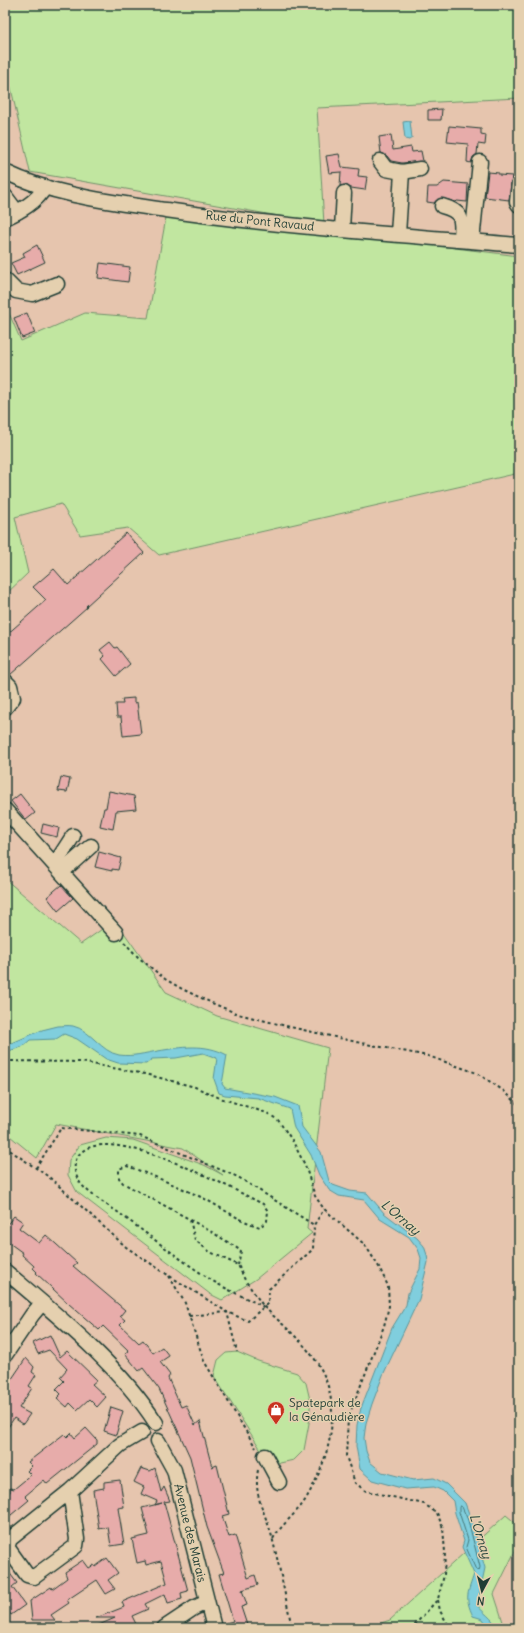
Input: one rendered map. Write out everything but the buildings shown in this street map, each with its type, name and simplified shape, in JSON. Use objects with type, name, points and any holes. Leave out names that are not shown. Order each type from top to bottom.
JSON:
[{"type":"street","points":[[380,162],[386,170],[402,172],[420,169]]},
{"type":"street","points":[[467,240],[480,162]]},
{"type":"street","name":"Rue du Pont Ravaud","points":[[5,172],[46,188],[84,196],[225,218],[519,245]]},
{"type":"street","points":[[398,234],[402,172]]},
{"type":"street","points":[[519,183],[517,202],[519,205]]},
{"type":"street","points":[[5,196],[11,215],[42,194],[46,188]]},
{"type":"street","points":[[342,229],[344,193]]},
{"type":"street","points":[[442,206],[454,209],[462,221],[467,240]]},
{"type":"street","points":[[5,280],[16,291],[32,294],[57,284]]},
{"type":"street","points":[[5,681],[10,686],[13,698],[5,708]]},
{"type":"street","points":[[5,810],[59,868],[116,933]]},
{"type":"street","points":[[59,868],[73,836]]},
{"type":"street","points":[[59,868],[91,846]]},
{"type":"street","name":"Avenue des Marais","points":[[5,1271],[107,1362],[135,1394],[150,1433],[174,1470],[214,1628]]},
{"type":"street","points":[[5,1355],[42,1303]]},
{"type":"street","points":[[70,1491],[77,1539],[76,1546],[34,1577],[27,1575],[8,1547],[10,1539],[70,1491],[120,1445],[150,1433]]},
{"type":"street","points":[[264,1458],[279,1482]]},
{"type":"street","points":[[164,1628],[194,1608],[207,1602]]},
{"type":"path","points":[[116,933],[138,957],[165,979],[212,1003],[238,1014],[286,1026],[428,1056],[477,1074],[504,1091],[519,1105]]},
{"type":"path","points":[[5,1061],[81,1062],[138,1073],[196,1087],[220,1098],[267,1114],[278,1120],[292,1140],[305,1165],[316,1196],[324,1209],[365,1245],[379,1267],[388,1286],[389,1306],[384,1326],[348,1418],[346,1456],[355,1483],[366,1491],[424,1504],[437,1513],[443,1528],[445,1552],[444,1575],[438,1599],[440,1611],[450,1628]]},
{"type":"path","points":[[36,1168],[61,1128],[140,1136],[238,1177],[314,1225]]},
{"type":"path","points":[[238,1265],[241,1251],[222,1238],[123,1183],[119,1178],[120,1169],[127,1166],[156,1177],[205,1200],[247,1223],[260,1227],[267,1221],[268,1212],[263,1204],[166,1158],[117,1146],[97,1146],[84,1150],[77,1157],[74,1169],[80,1182],[102,1201],[213,1281],[264,1307]]},
{"type":"path","points":[[5,1147],[54,1181],[126,1247],[227,1312],[248,1321],[268,1303],[269,1289],[313,1249],[314,1225],[324,1209]]},
{"type":"path","points":[[190,1220],[195,1240],[210,1252],[238,1265],[264,1307],[302,1343],[318,1364],[330,1392],[332,1425],[323,1463],[306,1498],[278,1530],[273,1539]]},
{"type":"path","points":[[168,1275],[184,1303],[204,1361],[264,1458],[258,1470],[256,1480],[257,1497],[273,1539],[292,1628]]},
{"type":"path","points":[[189,1316],[227,1312]]},
{"type":"path","points":[[227,1312],[237,1352]]},
{"type":"path","points":[[412,1628],[438,1599]]},
{"type":"green space","points":[[5,5],[519,5],[519,98],[317,108],[324,224],[30,172],[5,62]]},
{"type":"green space","points":[[167,212],[519,256],[519,473],[159,555],[128,528],[80,535],[61,504],[15,517],[28,573],[5,595],[5,304],[21,341],[85,313],[148,318]]},
{"type":"green space","points":[[5,879],[81,944],[115,920],[166,992],[217,1016],[328,1048],[307,1229],[312,1233],[256,1279],[222,1300],[210,1294],[77,1192],[68,1175],[69,1160],[80,1145],[106,1138],[133,1140],[204,1165],[223,1175],[183,1148],[56,1124],[37,1158],[5,1132]]},
{"type":"green space","points":[[237,1352],[258,1361],[297,1373],[306,1383],[310,1400],[310,1418],[304,1450],[294,1460],[280,1463],[265,1456],[214,1376],[218,1360],[226,1353]]},
{"type":"green space","points":[[506,1515],[519,1526],[519,1543],[494,1594],[505,1628],[366,1628],[390,1620]]},
{"type":"water","points":[[410,121],[412,138],[409,140],[405,139],[403,122]]},
{"type":"water","points":[[58,1026],[71,1026],[79,1028],[107,1050],[119,1055],[134,1055],[176,1048],[202,1047],[219,1051],[227,1055],[222,1084],[225,1088],[275,1097],[298,1106],[302,1127],[321,1152],[329,1181],[333,1185],[350,1191],[367,1193],[384,1213],[417,1238],[424,1246],[428,1262],[419,1299],[383,1375],[372,1404],[366,1423],[364,1438],[366,1451],[370,1462],[382,1472],[413,1480],[434,1478],[446,1484],[465,1503],[485,1568],[477,1605],[493,1621],[497,1628],[489,1628],[483,1619],[473,1616],[470,1610],[468,1595],[474,1574],[462,1547],[464,1541],[455,1513],[453,1501],[443,1491],[434,1487],[405,1489],[372,1480],[360,1469],[356,1446],[357,1425],[361,1408],[392,1328],[406,1305],[408,1293],[420,1269],[421,1258],[418,1249],[409,1237],[380,1219],[364,1200],[339,1196],[329,1190],[319,1175],[311,1155],[294,1128],[290,1109],[258,1098],[225,1095],[219,1093],[214,1079],[217,1058],[203,1053],[176,1058],[152,1059],[146,1064],[118,1063],[106,1059],[77,1039],[64,1034],[56,1039],[30,1040],[22,1047],[5,1052],[5,1043],[12,1043],[42,1030]]},
{"type":"place","name":"Spatepark de la Génaudière","points":[[276,1425]]},
{"type":"water label","name":"L'Ornay","points":[[401,1217]]},
{"type":"water label","name":"L'Ornay","points":[[481,1536]]}]
